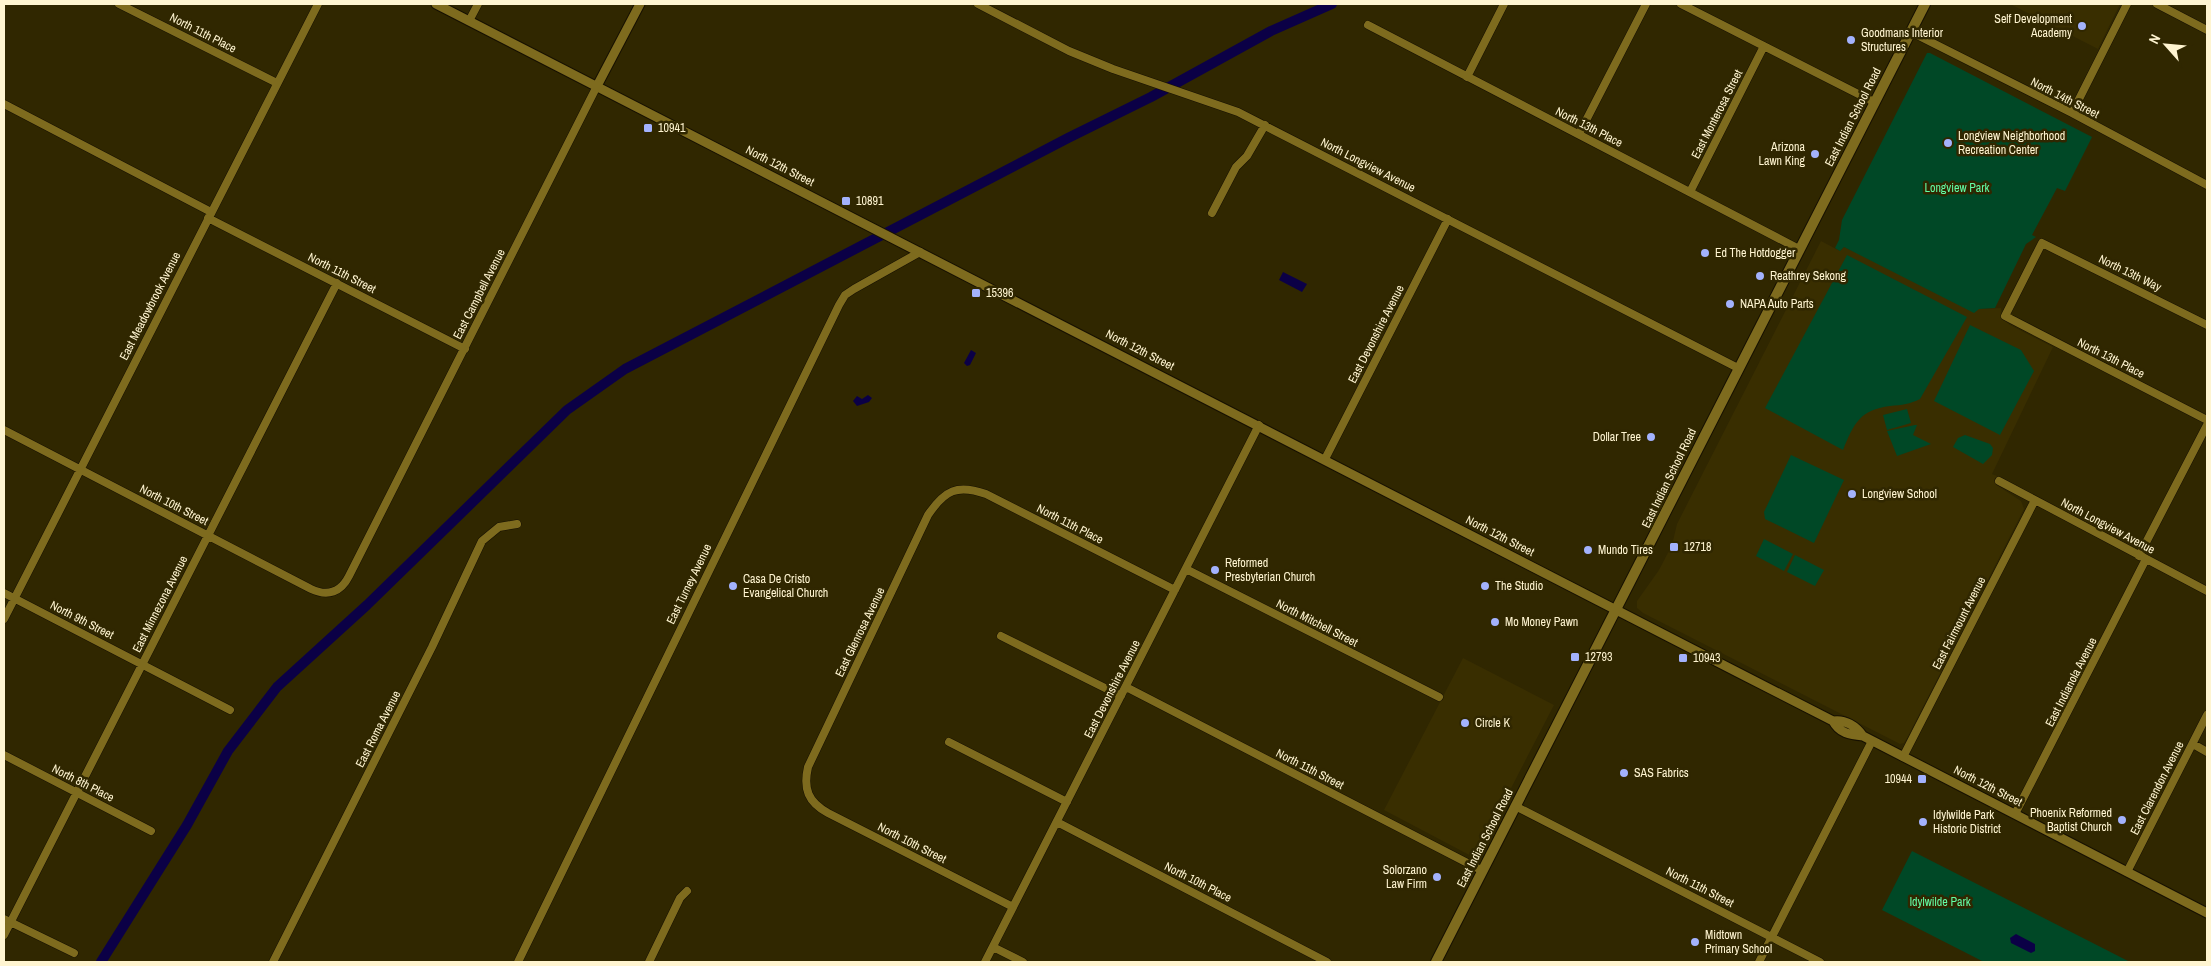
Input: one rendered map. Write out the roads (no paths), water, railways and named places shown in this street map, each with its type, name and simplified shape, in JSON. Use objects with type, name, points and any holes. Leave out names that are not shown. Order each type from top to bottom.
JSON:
[{"type":"main road","name":"East Indian School Road","points":[[1436,962],[1617,611],[1738,368],[1925,4]]},
{"type":"street","name":"North 11th Place","points":[[119,4],[277,83]]},
{"type":"street","name":"East Meadowbrook Avenue","points":[[4,619],[318,4]]},
{"type":"street","name":"North 12th Street","points":[[436,4],[1259,425],[1832,721],[1843,732],[1849,735],[1863,736],[2207,913]]},
{"type":"street","points":[[469,21],[478,4]]},
{"type":"street","name":"East Campbell Avenue","points":[[335,592],[344,584],[640,4]]},
{"type":"street","name":"North Longview Avenue","points":[[978,4],[1069,51],[1152,83],[1238,112],[1738,368]]},
{"type":"street","points":[[1467,77],[1504,4]]},
{"type":"street","points":[[1579,134],[1646,4]]},
{"type":"street","points":[[1681,4],[1874,102]]},
{"type":"street","points":[[2072,113],[2127,4]]},
{"type":"street","points":[[2157,4],[2207,30]]},
{"type":"street","name":"North 13th Place","points":[[1368,25],[1800,249]]},
{"type":"street","name":"North 14th Street","points":[[1911,32],[2072,113],[2207,185]]},
{"type":"street","name":"East Monterosa Street","points":[[1690,192],[1764,46]]},
{"type":"street","name":"North 11th Street","points":[[4,104],[465,350]]},
{"type":"street","points":[[1212,213],[1236,167],[1247,156],[1265,125]]},
{"type":"street","name":"East Devonshire Avenue","points":[[1325,459],[1448,219]]},
{"type":"street","name":"North 13th Place","points":[[2042,243],[2004,316],[2207,420]]},
{"type":"street","name":"North 13th Way","points":[[2042,243],[2207,325]]},
{"type":"street","name":"East Turney Avenue","points":[[518,962],[839,305],[845,295],[920,252]]},
{"type":"street","name":"East Minnezona Avenue","points":[[4,935],[7,920],[76,793],[337,283]]},
{"type":"street","name":"East Devonshire Avenue","points":[[985,962],[1259,425]]},
{"type":"street","name":"East Indianola Avenue","points":[[2015,814],[2207,425]]},
{"type":"street","name":"North 10th Street","points":[[4,430],[311,589],[325,593],[335,592]]},
{"type":"street","name":"North Longview Avenue","points":[[1999,481],[2207,591]]},
{"type":"street","name":"North 11th Place","points":[[952,490],[962,488],[986,494],[1175,590]]},
{"type":"street","name":"East Glenrosa Avenue","points":[[807,793],[806,777],[808,767],[928,515],[936,504],[952,490]]},
{"type":"street","name":"East Fairmount Avenue","points":[[1903,757],[2035,500]]},
{"type":"street","name":"East Roma Avenue","points":[[273,962],[432,647],[482,540],[499,527],[517,524]]},
{"type":"street","name":"North Mitchell Street","points":[[1186,569],[1439,697]]},
{"type":"street","name":"North 9th Street","points":[[4,593],[230,710]]},
{"type":"street","points":[[1001,636],[1121,696]]},
{"type":"street","name":"North 11th Street","points":[[1126,688],[1483,870]]},
{"type":"street","name":"East Clarendon Avenue","points":[[2127,872],[2207,715]]},
{"type":"street","points":[[1759,962],[1872,741]]},
{"type":"street","points":[[950,742],[1067,802]]},
{"type":"street","points":[[2193,744],[2207,752]]},
{"type":"street","name":"North 8th Place","points":[[4,755],[151,831]]},
{"type":"street","name":"North 10th Street","points":[[807,793],[813,802],[828,813],[1013,907]]},
{"type":"street","name":"North 11th Street","points":[[1515,806],[1820,962]]},
{"type":"street","name":"North 10th Place","points":[[1057,822],[1327,962]]},
{"type":"street","points":[[649,962],[680,898],[687,891]]},
{"type":"street","points":[[7,920],[74,953]]},
{"type":"street","points":[[993,947],[1023,962]]},
{"type":"waterway","points":[[101,962],[187,825],[228,751],[277,687],[367,605],[567,410],[625,369],[1068,138],[1151,97],[1271,31],[1332,4]]},
{"type":"place","name":"Self Development Academy","points":[[2082,26]]},
{"type":"place","name":"Goodmans Interior Structures","points":[[1851,40]]},
{"type":"place","name":"10941","points":[[648,128]]},
{"type":"place","name":"Longview Neighborhood Recreation Center","points":[[1948,143]]},
{"type":"place","name":"Arizona Lawn King","points":[[1815,154]]},
{"type":"place","name":"10891","points":[[846,201]]},
{"type":"place","name":"Ed The Hotdogger","points":[[1705,253]]},
{"type":"place","name":"Reathrey Sekong","points":[[1760,276]]},
{"type":"place","name":"15396","points":[[976,293]]},
{"type":"place","name":"NAPA Auto Parts","points":[[1730,304]]},
{"type":"place","name":"Dollar Tree","points":[[1651,437]]},
{"type":"place","name":"Longview School","points":[[1852,494]]},
{"type":"place","name":"12718","points":[[1674,547]]},
{"type":"place","name":"Mundo Tires","points":[[1588,550]]},
{"type":"place","name":"Reformed Presbyterian Church","points":[[1215,570]]},
{"type":"place","name":"Casa De Cristo Evangelical Church","points":[[733,586]]},
{"type":"place","name":"The Studio","points":[[1485,586]]},
{"type":"place","name":"Mo Money Pawn","points":[[1495,622]]},
{"type":"place","name":"12793","points":[[1575,657]]},
{"type":"place","name":"10943","points":[[1683,658]]},
{"type":"place","name":"Circle K","points":[[1465,723]]},
{"type":"place","name":"SAS Fabrics","points":[[1624,773]]},
{"type":"place","name":"10944","points":[[1922,779]]},
{"type":"place","name":"Phoenix Reformed Baptist Church","points":[[2122,820]]},
{"type":"place","name":"Idylwilde Park Historic District","points":[[1923,822]]},
{"type":"place","name":"Solorzano Law Firm","points":[[1437,877]]},
{"type":"place","name":"Midtown Primary School","points":[[1695,942]]},
{"type":"park label","name":"Longview Park","points":[[1957,188]]},
{"type":"park label","name":"Idylwilde Park","points":[[1940,902]]}]
